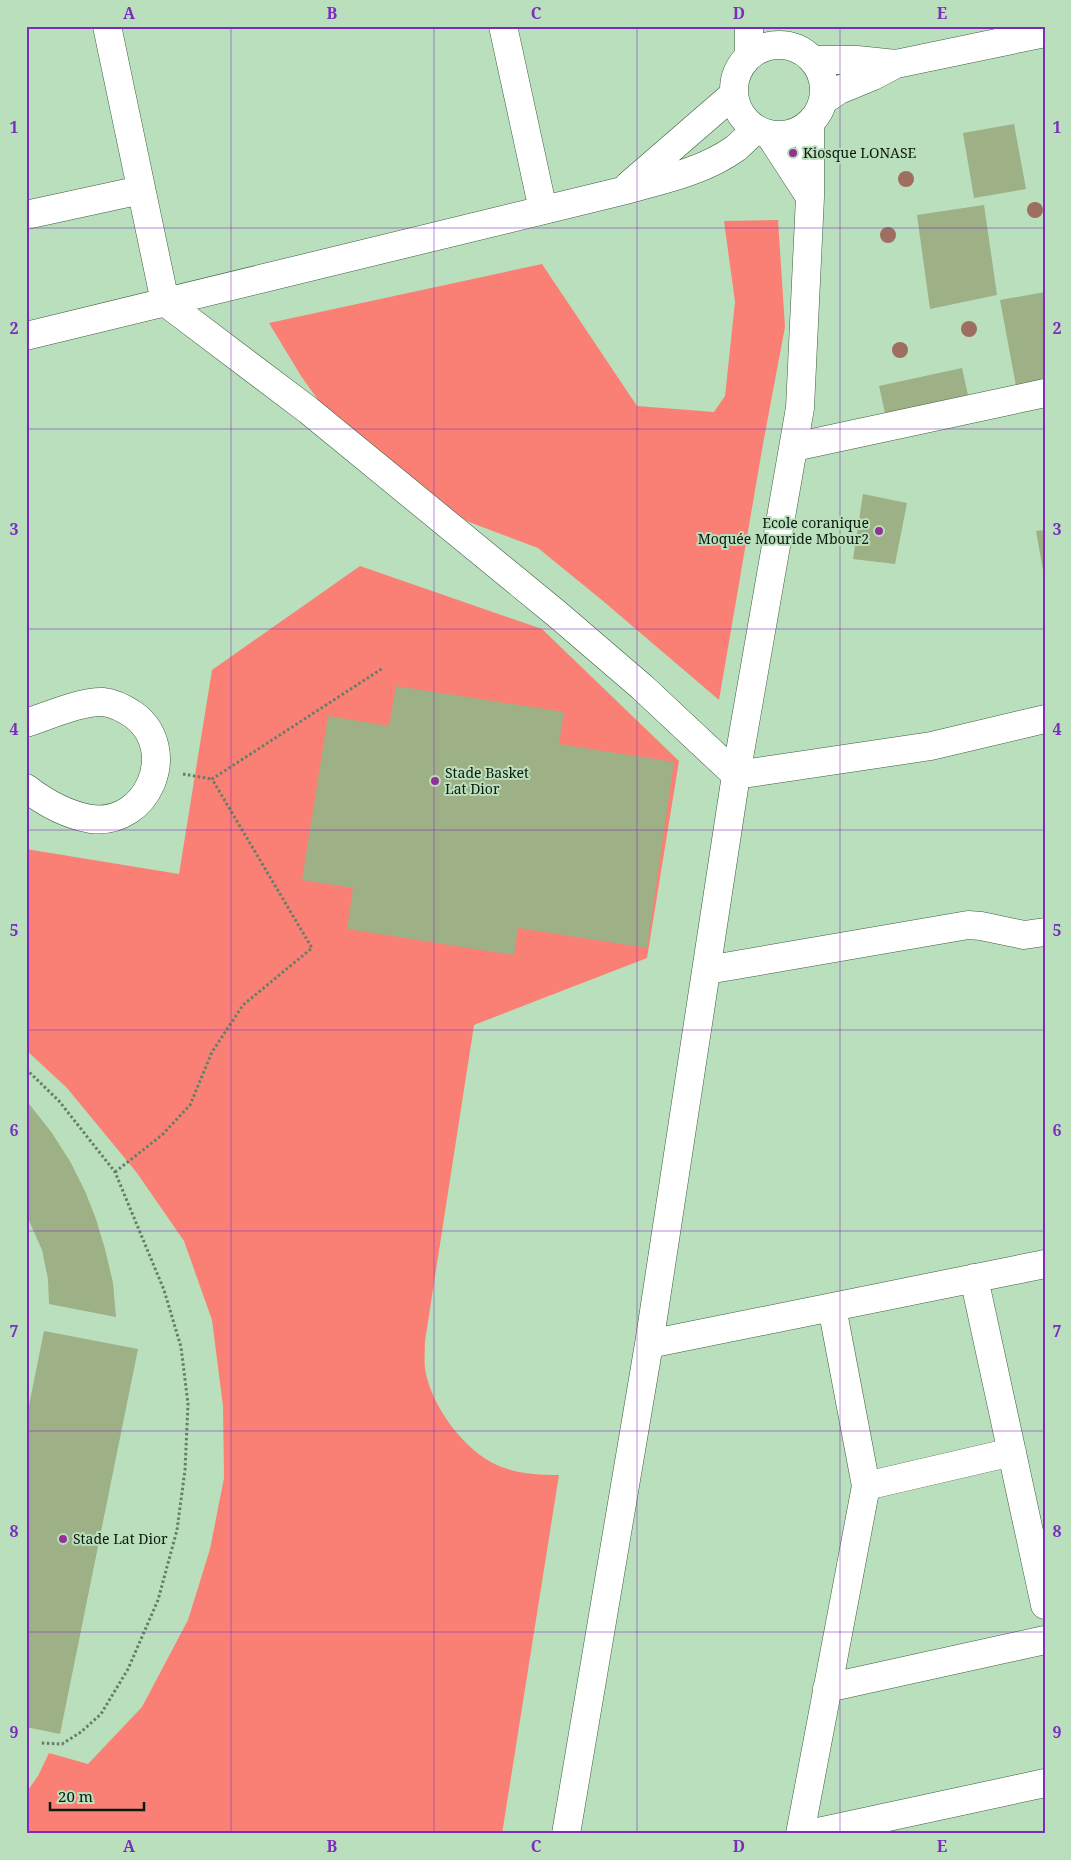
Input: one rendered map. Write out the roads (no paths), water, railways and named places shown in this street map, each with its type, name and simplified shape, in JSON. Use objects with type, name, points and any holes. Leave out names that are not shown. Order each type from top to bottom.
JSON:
[{"type":"street","points":[[107,26],[165,302],[308,410],[557,614],[642,687],[736,775]]},
{"type":"street","points":[[503,26],[543,210]]},
{"type":"street","points":[[749,26],[749,56]]},
{"type":"street","points":[[824,100],[839,90],[896,64],[1031,32]]},
{"type":"street","points":[[782,36],[814,60],[823,79],[824,100],[810,124],[798,131],[783,135],[763,131],[745,120],[737,108],[734,94],[735,80],[740,67],[749,56],[761,48],[775,45],[782,36]]},
{"type":"street","points":[[814,60],[857,60],[896,64]]},
{"type":"street","points":[[622,191],[734,94]]},
{"type":"street","points":[[566,1834],[649,1344],[736,775],[800,408],[810,197],[810,124]]},
{"type":"street","points":[[26,336],[622,191],[690,171],[717,160],[763,131]]},
{"type":"street","points":[[763,131],[810,197]]},
{"type":"street","points":[[26,215],[141,190]]},
{"type":"street","points":[[794,447],[1045,393]]},
{"type":"street","points":[[26,723],[86,703],[104,702],[124,708],[140,720],[152,737],[156,757],[154,777],[145,795],[131,809],[112,817],[92,819],[74,814],[55,806],[26,788]]},
{"type":"street","points":[[736,775],[931,746],[1045,719]]},
{"type":"street","points":[[707,970],[968,925],[981,926],[1024,936],[1045,932]]},
{"type":"street","points":[[649,1344],[1045,1264]]},
{"type":"street","points":[[974,1278],[1045,1605]]},
{"type":"street","points":[[800,1834],[866,1486],[832,1307]]},
{"type":"street","points":[[866,1486],[1012,1452]]},
{"type":"street","points":[[827,1688],[1045,1640]]},
{"type":"street","points":[[809,1834],[1045,1783]]},
{"type":"place","name":"Kiosque LONASE","points":[[793,153]]},
{"type":"place","name":"Ecole coranique Moquée Mouride Mbour2","points":[[879,531]]},
{"type":"place","name":"Stade Basket Lat Dior","points":[[435,781]]},
{"type":"place","name":"Stade Lat Dior","points":[[63,1539]]}]
